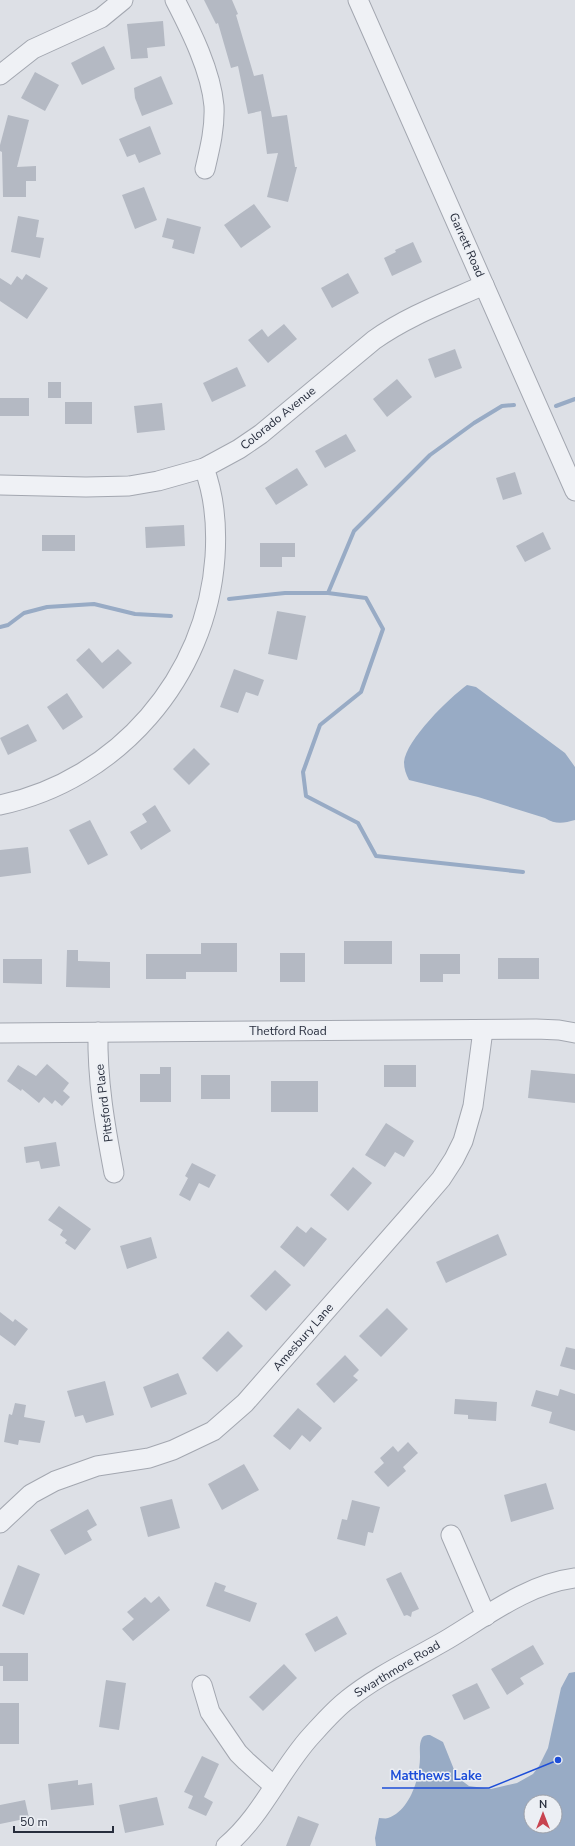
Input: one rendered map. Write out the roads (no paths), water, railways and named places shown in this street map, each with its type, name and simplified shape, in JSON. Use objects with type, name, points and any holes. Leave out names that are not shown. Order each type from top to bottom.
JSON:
[{"type":"street","points":[[0,75],[33,49],[101,18],[123,0]]},
{"type":"street","points":[[175,0],[196,44],[212,92],[214,106],[213,135],[205,169]]},
{"type":"street","name":"Garrett Road","points":[[358,0],[575,492]]},
{"type":"street","name":"Colorado Avenue","points":[[0,485],[86,487],[129,486],[158,481],[204,468],[239,449],[261,434],[390,328],[435,306],[484,285]]},
{"type":"street","points":[[0,805],[31,796],[54,787],[75,778],[101,762],[137,730],[178,680],[206,612],[214,574],[216,523],[214,501],[210,483],[204,468]]},
{"type":"street","name":"Amesbury Lane","points":[[3,1514],[31,1494],[80,1471],[97,1466],[149,1458],[194,1441],[213,1431],[245,1403],[419,1205],[441,1179],[454,1159],[463,1141],[474,1106],[483,1030]]},
{"type":"street","name":"Thetford Road","points":[[0,1033],[559,1030],[575,1033]]},
{"type":"street","name":"Pittsford Place","points":[[98,1032],[100,1089],[105,1127],[114,1173]]},
{"type":"street","points":[[451,1535],[486,1616]]},
{"type":"street","name":"Swarthmore Road","points":[[226,1846],[245,1827],[310,1737],[346,1701],[384,1675],[521,1594],[561,1579],[575,1578]]},
{"type":"street","points":[[202,1684],[210,1712],[238,1753],[274,1786]]},
{"type":"water","points":[[467,685],[476,687],[565,753],[575,767],[575,820],[564,823],[553,822],[545,818],[478,797],[409,780],[405,771],[404,762],[412,743],[420,731],[440,709]]},
{"type":"water","points":[[575,1672],[575,1846],[376,1846],[375,1838],[379,1818],[387,1818],[396,1814],[408,1801],[416,1783],[420,1765],[420,1743],[422,1738],[430,1735],[443,1742],[457,1777],[469,1786],[491,1789],[517,1783],[533,1774],[548,1748],[561,1688],[569,1673]]},
{"type":"waterway","points":[[556,406],[575,399]]},
{"type":"waterway","points":[[328,593],[354,531],[430,455],[474,423],[502,406],[514,405]]},
{"type":"waterway","points":[[229,599],[285,593],[328,593],[366,598],[383,629],[361,692],[320,725],[303,772],[306,796],[358,823],[376,856],[523,872]]},
{"type":"waterway","points":[[0,627],[8,625],[24,613],[47,607],[94,604],[135,614],[171,616]]},
{"type":"place","name":"Matthews Lake","points":[[558,1760]]}]
